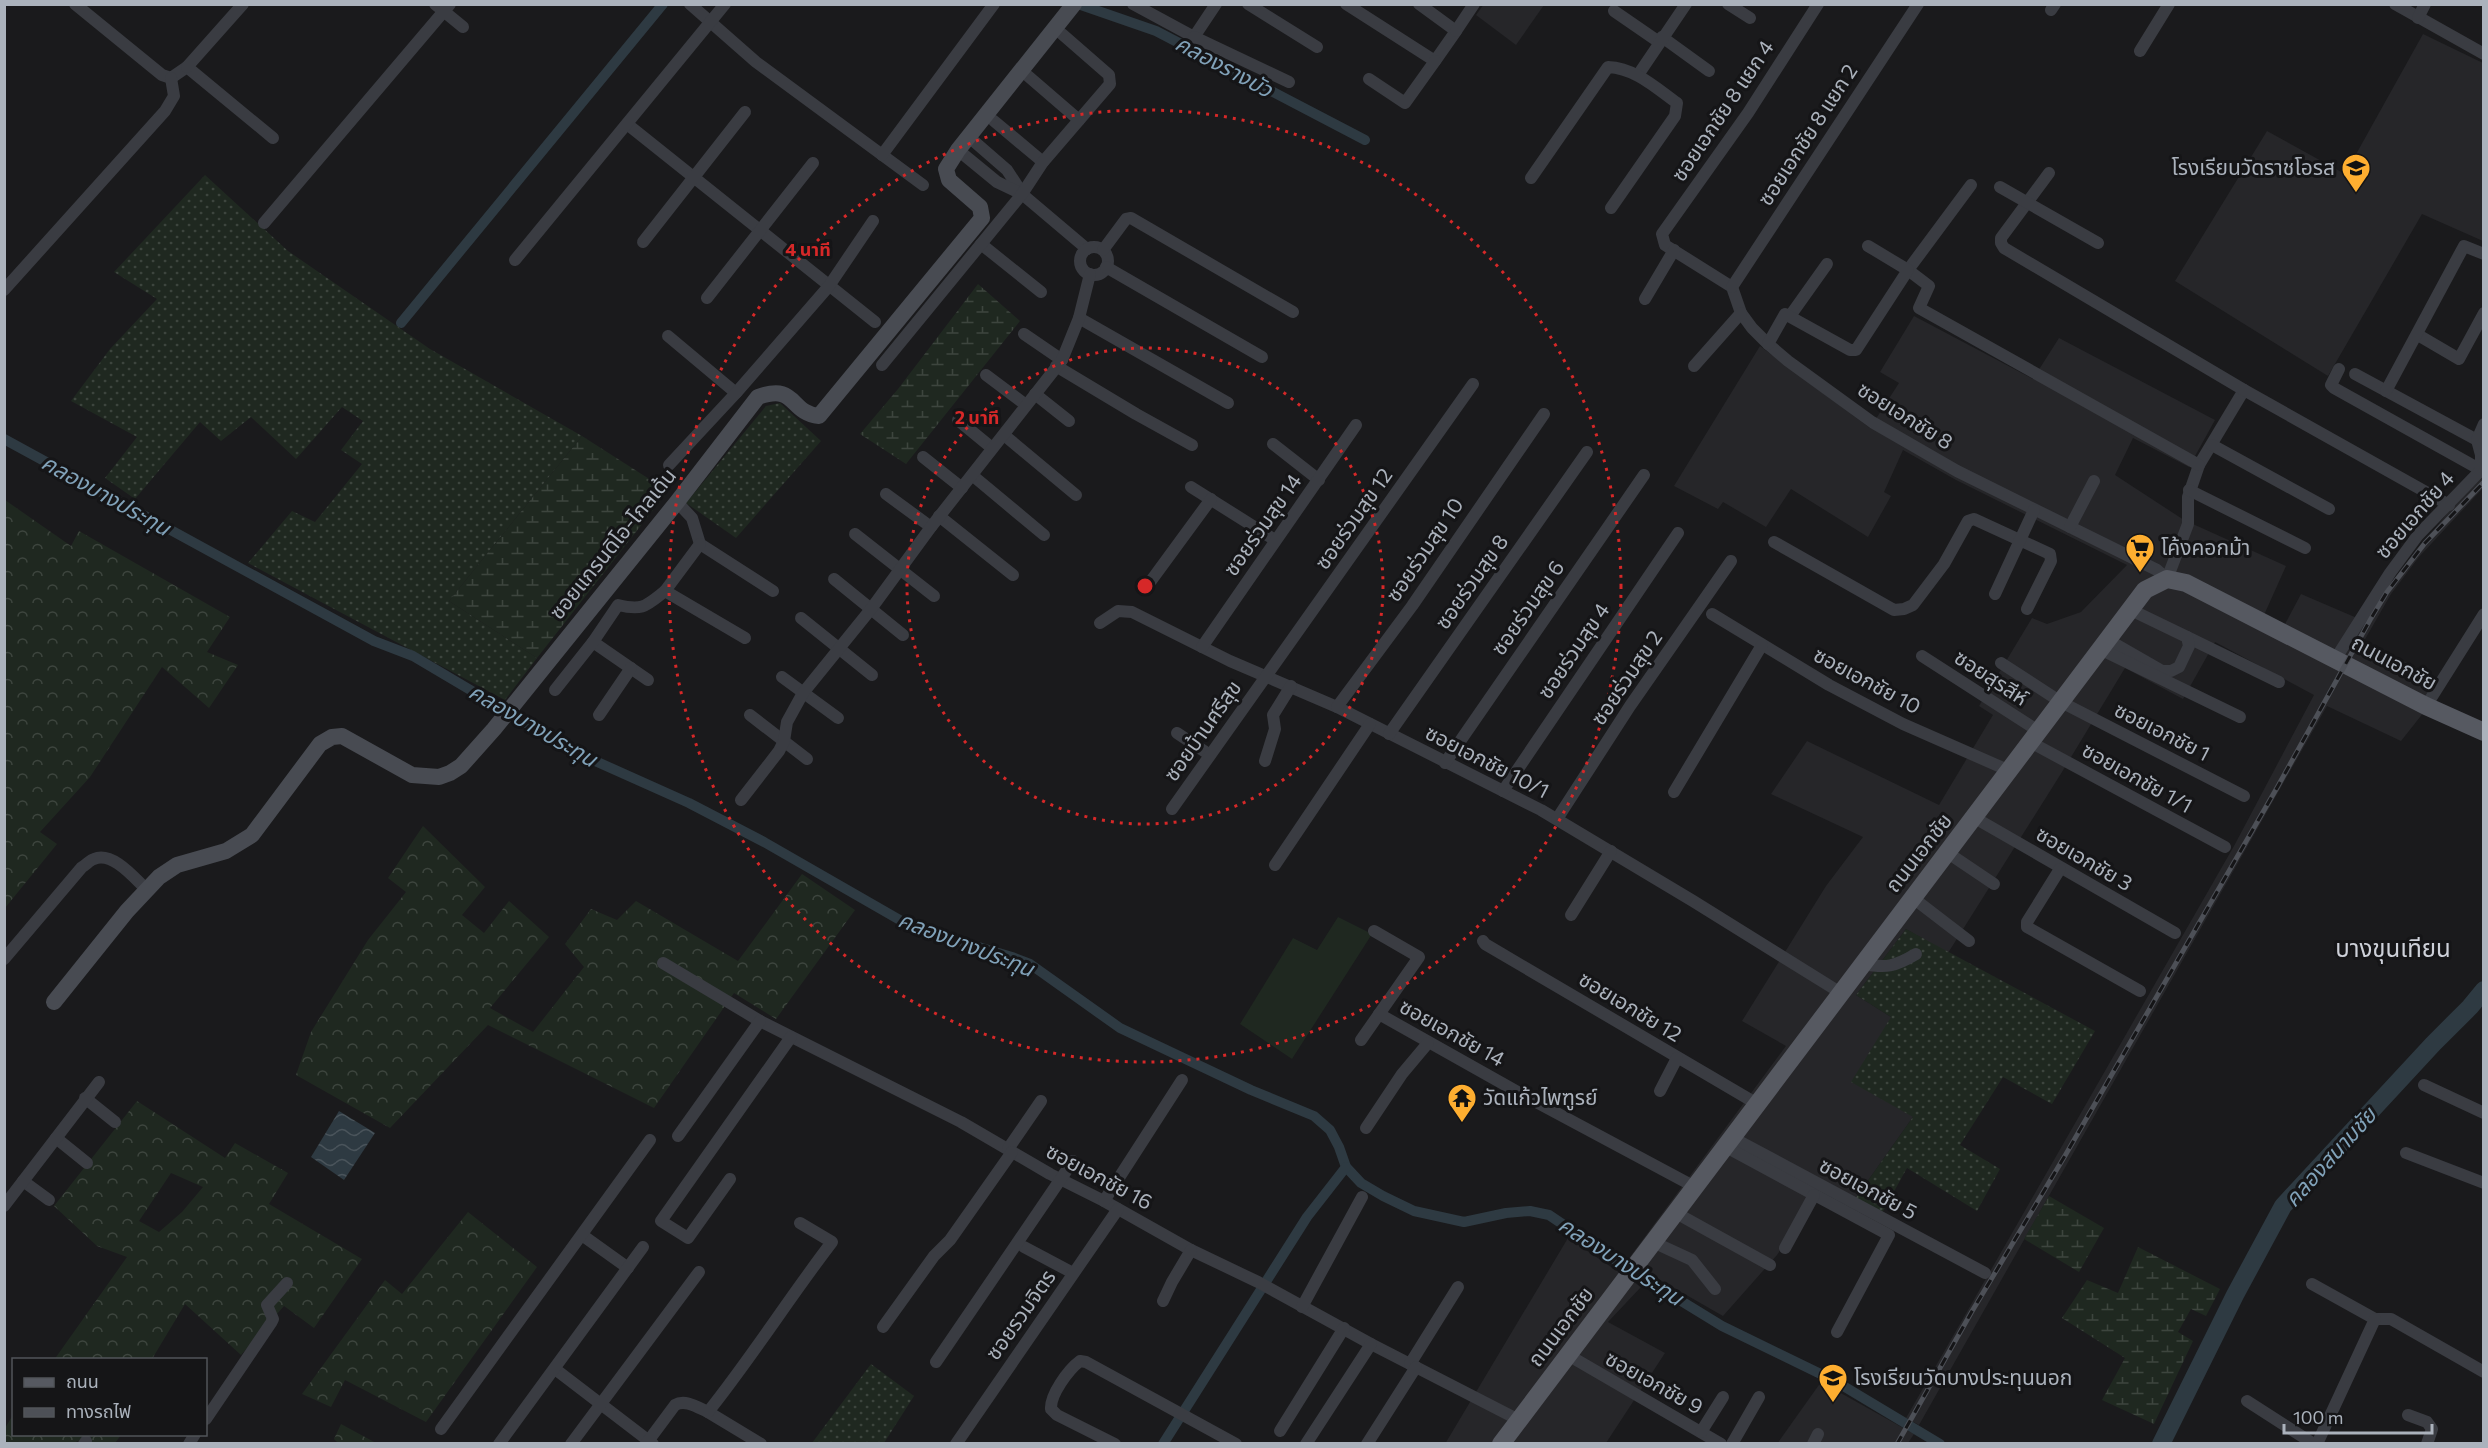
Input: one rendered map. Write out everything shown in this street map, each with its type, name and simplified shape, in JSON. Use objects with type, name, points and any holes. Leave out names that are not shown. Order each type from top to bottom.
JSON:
[{"type":"main road","name":"ถนนเอกชัย","points":[[1501,1443],[1759,1105],[1840,993],[1975,818],[2145,590],[2167,579],[2186,583],[2426,706],[2484,732]]},
{"type":"street","points":[[75,4],[162,75],[171,78]]},
{"type":"street","points":[[171,78],[187,67],[243,4]]},
{"type":"street","points":[[690,4],[756,62],[922,185]]},
{"type":"street","points":[[515,260],[725,4]]},
{"type":"street","points":[[882,155],[994,4]]},
{"type":"street","points":[[1133,4],[1194,37],[1289,82]]},
{"type":"street","points":[[1194,37],[1216,4]]},
{"type":"street","points":[[1248,4],[1317,47]]},
{"type":"street","points":[[1346,4],[1435,61]]},
{"type":"street","points":[[1419,4],[1456,31]]},
{"type":"street","points":[[1369,79],[1405,103],[1474,4]]},
{"type":"street","points":[[1638,75],[1686,4]]},
{"type":"street","points":[[1728,4],[1750,18]]},
{"type":"street","name":"ซอยเอกชัย 8 แยก 4","points":[[1674,250],[1665,245],[1662,234],[1748,113],[1818,4]]},
{"type":"street","name":"ซอยเอกชัย 8 แยก 2","points":[[1731,286],[1918,4]]},
{"type":"street","points":[[2140,51],[2169,4]]},
{"type":"street","points":[[2395,4],[2484,54]]},
{"type":"street","points":[[2418,18],[2425,4]]},
{"type":"street","points":[[264,223],[443,7],[463,27]]},
{"type":"street","name":"ซอยแกรนดิโอ-โกลเด้น","points":[[54,1002],[127,911],[159,877],[177,865],[226,850],[252,835],[310,756],[320,744],[332,737],[342,736],[355,742],[412,775],[439,777],[461,766],[494,729],[677,502],[758,397],[774,392],[784,394],[804,411],[812,416],[819,416],[981,219],[980,207],[947,177],[946,168],[1072,8]]},
{"type":"street","points":[[1614,11],[1709,72]]},
{"type":"street","points":[[882,364],[1022,194],[1043,162],[1110,84],[1111,79],[1062,34]]},
{"type":"street","points":[[187,67],[273,138]]},
{"type":"street","points":[[1531,178],[1608,67],[1617,67],[1638,75],[1677,103],[1675,116],[1611,208]]},
{"type":"street","points":[[1028,76],[1079,120]]},
{"type":"street","points":[[4,290],[165,111],[174,96],[171,78]]},
{"type":"street","points":[[643,242],[745,112]]},
{"type":"street","points":[[994,121],[1043,162]]},
{"type":"street","points":[[627,124],[875,322]]},
{"type":"street","points":[[964,144],[1007,170],[1022,194],[1087,249]]},
{"type":"street","points":[[707,298],[813,163]]},
{"type":"street","points":[[2049,173],[2029,204],[2001,238],[2004,248],[2244,390],[2449,505]]},
{"type":"street","points":[[1768,344],[1783,315],[1790,316],[1853,351],[1908,270],[1971,185]]},
{"type":"street","points":[[2000,187],[2098,243]]},
{"type":"street","points":[[1103,250],[1129,218],[1293,312]]},
{"type":"street","points":[[669,465],[736,393],[829,286],[873,221]]},
{"type":"street","points":[[981,244],[1041,292]]},
{"type":"street","points":[[1868,246],[1908,270],[1929,286],[1918,305],[1920,309],[2199,465]]},
{"type":"street","points":[[2386,391],[2464,246],[2484,254]]},
{"type":"street","points":[[1093,247],[1103,250],[1107,256],[1106,267],[1101,273],[1090,274],[1084,270],[1080,262],[1082,254],[1087,249],[1093,247]]},
{"type":"street","points":[[1645,299],[1674,250],[1731,286]]},
{"type":"street","points":[[1790,316],[1827,264]]},
{"type":"street","points":[[1106,267],[1262,357]]},
{"type":"street","points":[[741,800],[779,751],[784,741],[787,722],[803,693],[871,609],[939,516],[1059,363],[1079,318],[1090,274]]},
{"type":"street","name":"ซอยเอกชัย 8","points":[[1731,286],[1741,313],[1768,344],[1872,422],[1957,471],[2157,570],[2167,579]]},
{"type":"street","points":[[1694,366],[1741,313]]},
{"type":"street","points":[[2418,335],[2459,359],[2484,313]]},
{"type":"street","points":[[1079,318],[1228,403]]},
{"type":"street","points":[[1024,334],[1059,363],[1136,414],[1192,445]]},
{"type":"street","points":[[668,336],[736,393]]},
{"type":"street","points":[[2339,369],[2332,380],[2331,385],[2334,388],[2481,470]]},
{"type":"street","points":[[2355,374],[2476,440],[2484,424]]},
{"type":"street","points":[[986,375],[1026,405]]},
{"type":"street","name":"ซอยร่วมสุข 12","points":[[1266,675],[1473,384]]},
{"type":"street","points":[[2167,579],[2188,524],[2189,490],[2199,465],[2244,390]]},
{"type":"street","points":[[1035,394],[1069,421]]},
{"type":"street","name":"ซอยร่วมสุข 10","points":[[1337,707],[1412,606],[1544,414]]},
{"type":"street","points":[[958,420],[992,448]]},
{"type":"street","name":"ซอยร่วมสุข 14","points":[[1202,647],[1356,424]]},
{"type":"street","points":[[1004,435],[1076,495]]},
{"type":"street","name":"ซอยเอกชัย 4","points":[[2336,658],[2390,573],[2418,535],[2481,470],[2481,455],[2476,440]]},
{"type":"street","points":[[1274,444],[1319,480]]},
{"type":"street","points":[[2212,445],[2329,509]]},
{"type":"street","name":"ซอยร่วมสุข 8","points":[[1389,734],[1587,452]]},
{"type":"street","points":[[923,457],[962,488]]},
{"type":"street","points":[[972,475],[1044,535]]},
{"type":"street","name":"ซอยร่วมสุข 6","points":[[1445,763],[1644,475]]},
{"type":"street","points":[[2070,527],[2094,481]]},
{"type":"street","points":[[1191,487],[1275,540]]},
{"type":"street","points":[[2189,490],[2305,548]]},
{"type":"street","points":[[886,494],[931,527]]},
{"type":"street","points":[[1144,589],[1211,499]]},
{"type":"street","points":[[677,502],[692,518],[700,544],[773,591]]},
{"type":"street","points":[[1995,594],[2034,510]]},
{"type":"street","points":[[939,516],[1013,575]]},
{"type":"street","points":[[1774,542],[1894,610],[1904,609],[1914,604],[1944,564],[1970,519],[2047,551],[2051,561],[2028,609]]},
{"type":"street","name":"ซอยร่วมสุข 4","points":[[1503,791],[1678,533]]},
{"type":"street","points":[[855,534],[934,596]]},
{"type":"street","points":[[555,690],[593,642],[618,605],[636,609],[646,606],[665,591],[700,544]]},
{"type":"street","name":"ซอยร่วมสุข 2","points":[[1557,819],[1630,706],[1731,561]]},
{"type":"street","points":[[834,579],[903,635]]},
{"type":"street","points":[[665,591],[745,638]]},
{"type":"street","points":[[2129,609],[2279,682]]},
{"type":"street","name":"ซอยเอกชัย 10/1","points":[[1100,623],[1118,611],[1131,612],[1202,647],[1337,707],[1557,819],[1840,993]]},
{"type":"street","name":"ซอยเอกชัย 10","points":[[1712,614],[1829,685],[1903,724],[2010,771]]},
{"type":"street","points":[[2426,706],[2483,616]]},
{"type":"street","points":[[801,618],[872,675]]},
{"type":"street","points":[[2104,644],[2162,671],[2170,671],[2179,667],[2188,646],[2187,637]]},
{"type":"street","points":[[593,642],[648,680]]},
{"type":"street","points":[[2104,644],[2240,717]]},
{"type":"street","points":[[1674,792],[1762,645]]},
{"type":"street","name":"ซอยสุรสีห์","points":[[1922,656],[2036,737]]},
{"type":"street","name":"ซอยเอกชัย 1","points":[[2001,663],[2061,702],[2244,796]]},
{"type":"street","points":[[599,715],[631,668]]},
{"type":"street","name":"ซอยบ้านศรีสุข","points":[[1172,809],[1266,675]]},
{"type":"street","points":[[782,677],[838,718]]},
{"type":"street","points":[[1265,761],[1275,729],[1273,715],[1291,686]]},
{"type":"street","points":[[750,715],[807,759]]},
{"type":"street","points":[[1275,865],[1370,724]]},
{"type":"street","points":[[1177,733],[1210,754]]},
{"type":"street","name":"ซอยเอกชัย 1/1","points":[[2036,737],[2225,848]]},
{"type":"street","name":"ซอยเอกชัย 3","points":[[1975,818],[2060,869],[2175,933]]},
{"type":"street","points":[[1571,915],[1611,851]]},
{"type":"street","points":[[1948,853],[1994,884]]},
{"type":"street","points":[[4,959],[82,867],[94,859],[101,857],[114,861],[147,890]]},
{"type":"street","points":[[2060,869],[2027,922],[2028,927],[2140,991]]},
{"type":"street","points":[[1913,898],[1969,941]]},
{"type":"street","points":[[1361,1040],[1419,957],[1374,931]]},
{"type":"street","name":"ซอยเอกชัย 12","points":[[1483,941],[1759,1105]]},
{"type":"street","points":[[1862,964],[1884,968],[1898,964],[1916,954]]},
{"type":"street","name":"ซอยเอกชัย 16","points":[[663,963],[760,1021],[961,1122],[1059,1179],[1104,1201],[1191,1250],[1258,1282],[1371,1344],[1519,1420]]},
{"type":"street","name":"ซอยเอกชัย 14","points":[[1379,1014],[1695,1188]]},
{"type":"street","points":[[678,1136],[760,1021]]},
{"type":"street","points":[[730,1179],[688,1238],[661,1221],[791,1036]]},
{"type":"street","points":[[1366,1128],[1402,1074],[1428,1043]]},
{"type":"street","points":[[1660,1091],[1677,1058]]},
{"type":"street","points":[[1104,1201],[1182,1080]]},
{"type":"street","points":[[4,1206],[99,1082]]},
{"type":"street","points":[[2424,1085],[2484,1113]]},
{"type":"street","points":[[85,1098],[115,1122]]},
{"type":"street","points":[[884,1327],[934,1256],[950,1240],[1041,1101]]},
{"type":"street","points":[[56,1138],[87,1163]]},
{"type":"street","points":[[441,1429],[650,1140]]},
{"type":"street","points":[[1730,1143],[1814,1195],[1889,1236],[1837,1332]]},
{"type":"street","name":"ซอยเอกชัย 5","points":[[1730,1143],[1984,1273]]},
{"type":"street","points":[[2406,1153],[2484,1183]]},
{"type":"street","points":[[936,1362],[1073,1161]]},
{"type":"street","points":[[23,1181],[49,1200]]},
{"type":"street","points":[[1785,1248],[1814,1195]]},
{"type":"street","points":[[1302,1307],[1362,1197]]},
{"type":"street","name":"ซอยรวมจิตร","points":[[956,1443],[1118,1209]]},
{"type":"street","points":[[1676,1213],[1770,1265]]},
{"type":"street","points":[[708,1412],[757,1348],[785,1304],[831,1242],[800,1223]]},
{"type":"street","points":[[582,1235],[628,1268]]},
{"type":"street","points":[[499,1443],[643,1247]]},
{"type":"street","points":[[1024,1247],[1073,1273]]},
{"type":"street","points":[[1648,1249],[1692,1260],[1715,1289]]},
{"type":"street","points":[[1163,1301],[1191,1250]]},
{"type":"street","points":[[571,1443],[699,1272]]},
{"type":"street","points":[[207,1418],[271,1323],[273,1319],[267,1305],[287,1283]]},
{"type":"street","points":[[2312,1284],[2375,1318],[2391,1319],[2484,1372]]},
{"type":"street","points":[[1367,1443],[1458,1287]]},
{"type":"street","points":[[2247,1401],[2316,1443],[2375,1318]]},
{"type":"street","points":[[1280,1431],[1344,1328]]},
{"type":"street","points":[[1306,1443],[1371,1344]]},
{"type":"street","name":"ซอยเอกชัย 9","points":[[1569,1355],[1721,1443]]},
{"type":"street","points":[[1115,1443],[1057,1415],[1051,1409],[1051,1402],[1062,1383],[1080,1361],[1086,1362],[1236,1443]]},
{"type":"street","points":[[555,1369],[649,1442],[675,1405],[684,1402],[708,1412],[761,1443]]},
{"type":"street","points":[[1701,1432],[1724,1397]]},
{"type":"street","points":[[1732,1443],[1759,1397]]},
{"type":"street","points":[[2408,1415],[2427,1422],[2432,1429],[2427,1443]]},
{"type":"shaded area","points":[[1484,4],[1544,5],[1516,45],[1476,15]]},
{"type":"shaded area","name":"โรงเรียนวัดราชโอรส","points":[[2423,34],[2483,63],[2483,241],[2422,214],[2328,376],[2175,281],[2267,131],[2345,174]]},
{"type":"shaded area","points":[[1914,316],[2033,379],[2059,338],[2215,420],[2189,467],[2133,438],[2115,475],[2184,520],[2286,566],[2264,615],[2285,624],[2301,594],[2364,621],[2455,503],[2483,477],[2483,488],[2419,557],[2391,594],[2364,641],[2447,683],[2401,741],[2327,706],[1919,1425],[1906,1418],[2234,846],[2314,695],[2215,642],[2183,699],[2125,668],[1948,953],[1906,929],[1856,995],[1891,1017],[1913,1117],[1855,1199],[1824,1183],[1777,1255],[1723,1316],[1627,1261],[1786,1046],[1742,1021],[1826,886],[1863,837],[1771,794],[1807,741],[1939,805],[1993,715],[1979,706],[2032,618],[2047,624],[2081,612],[2127,565],[1956,480],[1903,450],[1884,492],[1891,496],[1868,537],[1791,489],[1766,527],[1723,502],[1718,509],[1674,486],[1760,346],[1870,428],[1899,383],[1880,372]]},
{"type":"shaded area","points":[[1568,1238],[1641,1287],[1608,1322],[1665,1353],[1606,1443],[1445,1444]]},
{"type":"shaded area","name":"โรงเรียนวัดบางประทุนนอก","points":[[1821,1382],[1914,1434],[1908,1443],[1777,1444]]},
{"type":"green space","points":[[205,175],[288,251],[430,349],[582,436],[449,601],[537,658],[505,700],[248,563],[292,511],[315,522],[362,464],[341,450],[363,421],[342,407],[296,459],[251,417],[221,441],[200,422],[135,499],[105,478],[137,437],[71,401],[110,349],[157,299],[114,272]]},
{"type":"green space","points":[[978,284],[1020,321],[906,464],[860,434],[898,389]]},
{"type":"green space","points":[[780,403],[821,441],[736,538],[686,503],[766,406]]},
{"type":"green space","points":[[582,436],[668,491],[537,658],[449,601]]},
{"type":"green space","points":[[5,500],[71,546],[79,531],[230,617],[207,652],[238,665],[209,708],[162,667],[90,777],[40,832],[57,844],[5,908]]},
{"type":"green space","points":[[423,826],[485,887],[462,915],[484,933],[509,901],[549,937],[490,1008],[533,1032],[584,967],[565,944],[591,909],[617,920],[636,901],[738,961],[802,874],[855,910],[776,1019],[734,993],[654,1108],[488,1025],[390,1128],[296,1075],[311,1032],[368,940],[406,892],[388,878]]},
{"type":"green space","points":[[1338,917],[1372,934],[1292,1059],[1240,1024],[1293,938],[1317,950]]},
{"type":"green space","points":[[1906,929],[2095,1031],[2052,1104],[2003,1077],[1960,1145],[2000,1169],[1977,1211],[1907,1168],[1881,1215],[1855,1199],[1913,1117],[1851,1082],[1891,1017],[1856,995]]},
{"type":"green space","points":[[137,1101],[225,1158],[235,1143],[288,1173],[269,1204],[362,1259],[314,1328],[284,1306],[241,1355],[185,1304],[153,1358],[55,1358],[127,1257],[97,1246],[54,1206]],"holes":[[[171,1173],[203,1187],[182,1212],[159,1232],[139,1221]]]},
{"type":"green space","points":[[2049,1196],[2104,1228],[2079,1272],[2024,1239]]},
{"type":"green space","points":[[468,1212],[537,1267],[426,1422],[345,1380],[331,1407],[302,1394],[385,1280],[402,1294]]},
{"type":"green space","points":[[2138,1247],[2220,1289],[2206,1316],[2191,1309],[2178,1332],[2193,1341],[2154,1424],[2102,1400],[2125,1358],[2062,1318],[2087,1280],[2118,1293]]},
{"type":"green space","points":[[871,1364],[914,1396],[884,1443],[812,1443]]},
{"type":"green space","points":[[12,1417],[12,1436],[120,1436],[115,1443],[77,1441],[75,1444],[5,1444],[5,1428]]},
{"type":"green space","points":[[341,1424],[376,1443],[338,1443],[334,1439]]},
{"type":"water","points":[[339,1111],[375,1133],[344,1180],[311,1157]]},
{"type":"waterway","points":[[401,323],[663,4]]},
{"type":"waterway","name":"คลองรางบัว","points":[[1078,4],[1156,31],[1365,140]]},
{"type":"waterway","name":"คลองบางประทุน","points":[[4,439],[374,641],[413,656],[575,752],[689,803],[764,842],[912,927],[1030,964],[1120,1028],[1251,1090],[1314,1116],[1330,1130],[1346,1167],[1361,1183],[1383,1196],[1414,1211],[1464,1222],[1506,1213],[1530,1211],[1549,1215],[1629,1269],[1722,1326],[1835,1381],[1940,1444]]},
{"type":"waterway","name":"คลองสนามชัย","points":[[2161,1444],[2235,1295],[2283,1206],[2484,990]]},
{"type":"waterway","points":[[1163,1444],[1307,1217],[1346,1167]]},
{"type":"railway","points":[[1897,1444],[2278,786],[2387,592],[2425,543],[2484,482]]},
{"type":"place","name":"โรงเรียนวัดราชโอรส","points":[[2356,194]]},
{"type":"place","name":"โค้งคอกม้า","points":[[2140,574]]},
{"type":"place","name":"วัดแก้วไพฑูรย์","points":[[1462,1124]]},
{"type":"place","name":"โรงเรียนวัดบางประทุนนอก","points":[[1833,1404]]},
{"type":"district","name":"บางขุนเทียน","points":[[2393,949]]}]
